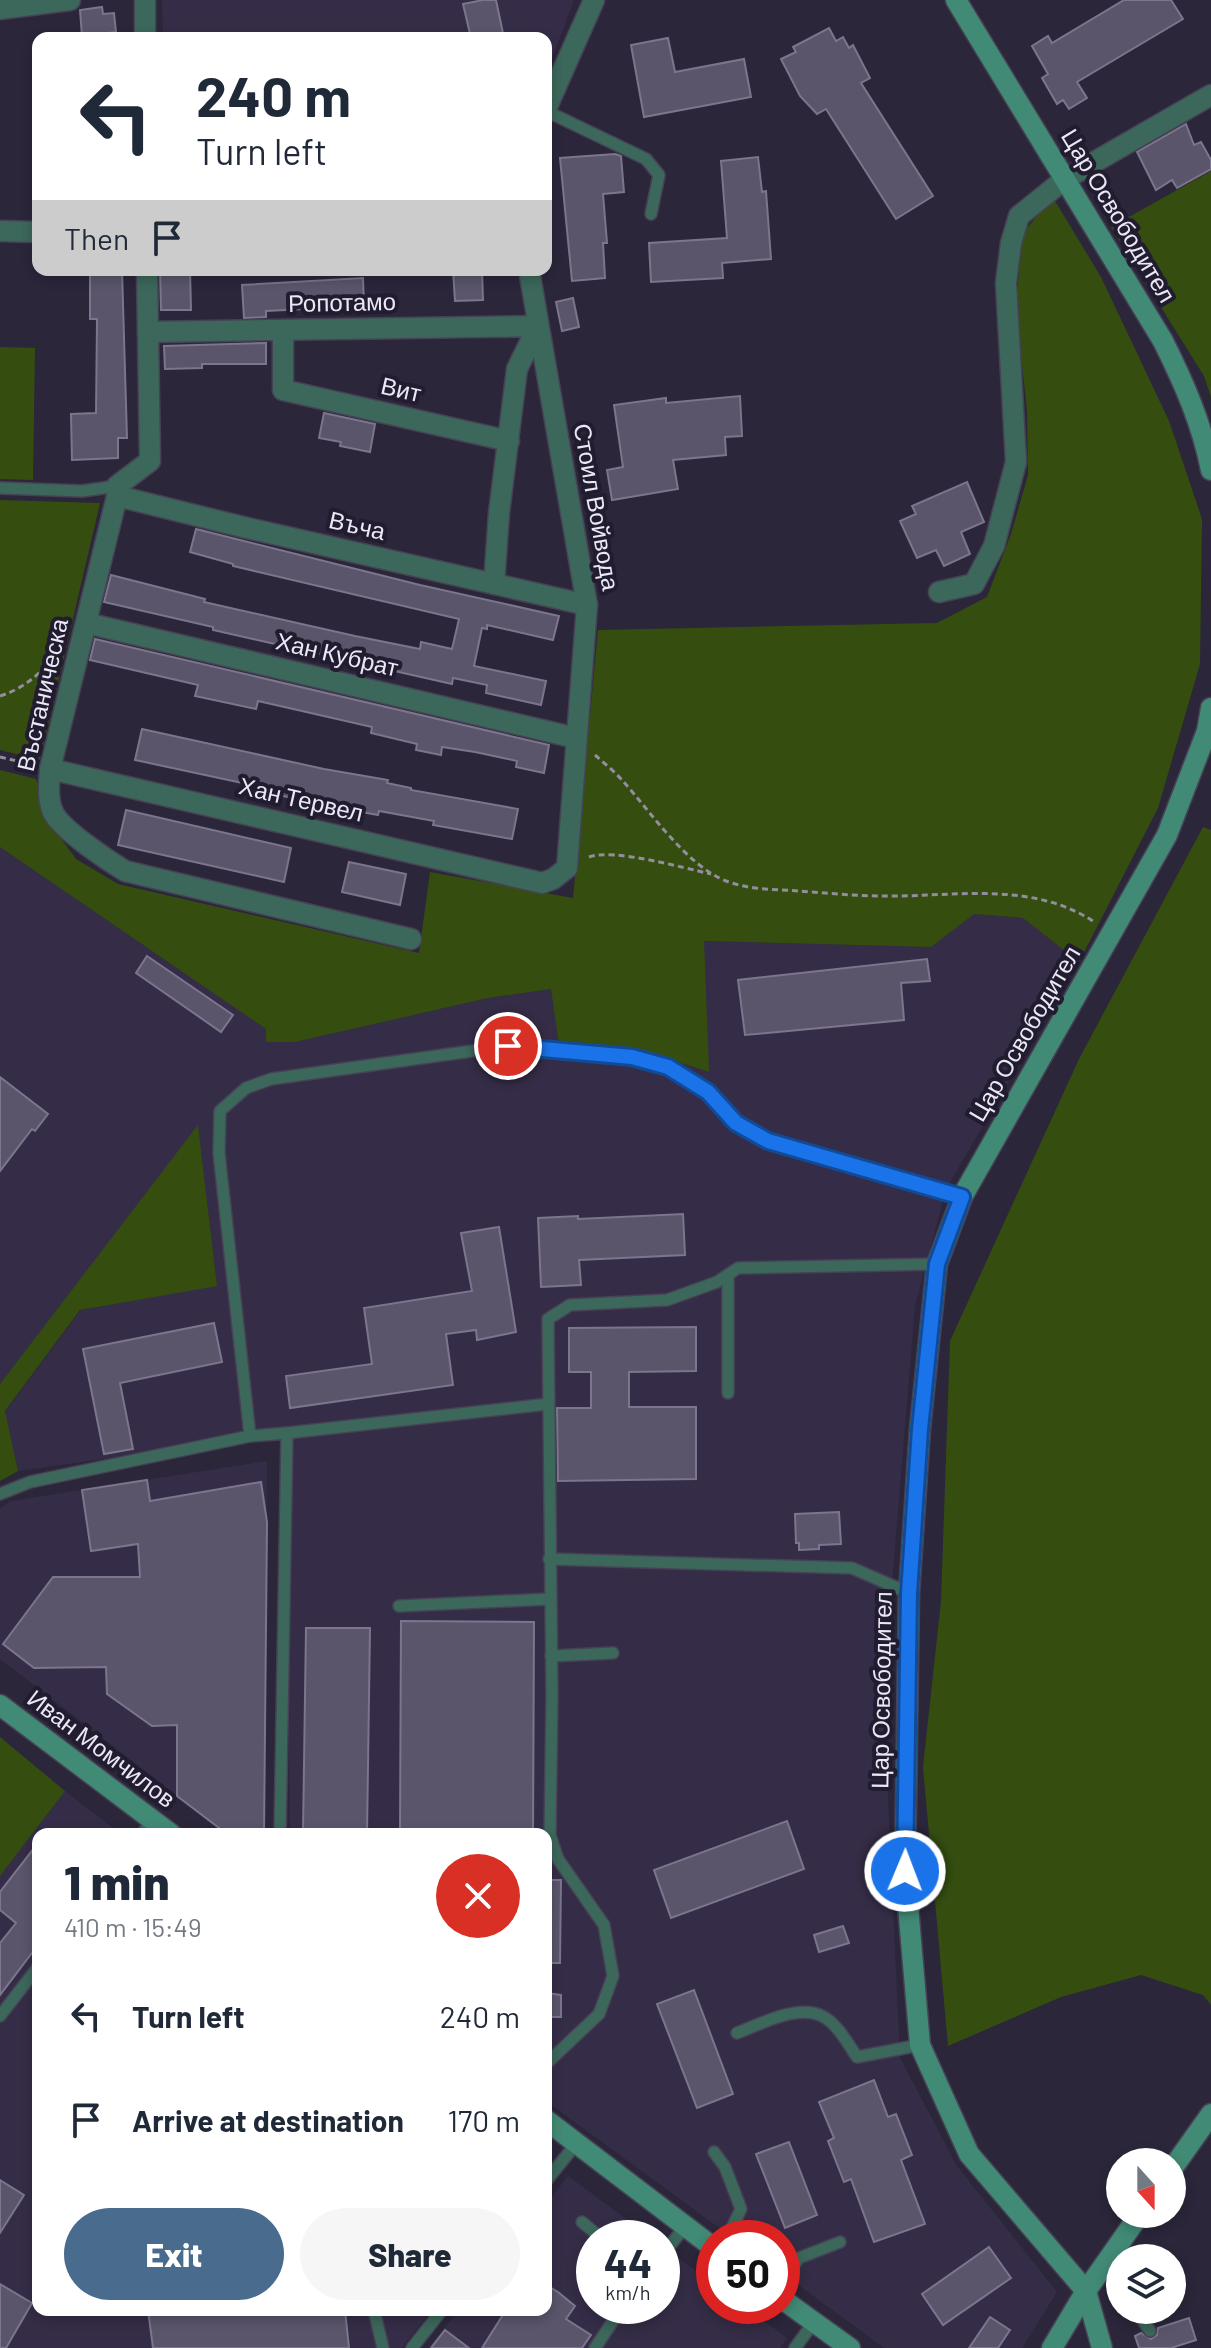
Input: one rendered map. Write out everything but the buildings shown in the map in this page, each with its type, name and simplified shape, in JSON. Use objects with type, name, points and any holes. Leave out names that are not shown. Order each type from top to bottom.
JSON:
[{"type":"main road","name":"Цар Освободител","points":[[956,0],[1163,341],[1206,442],[1211,470]]},
{"type":"main road","name":"Цар Освободител","points":[[1102,2348],[1086,2291],[969,2154],[920,2045],[905,1871],[909,1593],[920,1429],[937,1264],[962,1197],[1167,835],[1207,731],[1211,708]]},
{"type":"main road","name":"Иван Момчилов","points":[[0,1705],[148,1827]]},
{"type":"main road","points":[[1186,2149],[1211,2114]]},
{"type":"main road","points":[[552,2125],[696,2235]]},
{"type":"main road","points":[[1052,2348],[1106,2263]]},
{"type":"main road","points":[[800,2312],[850,2348]]},
{"type":"street","points":[[0,9],[70,0]]},
{"type":"street","points":[[145,0],[145,32]]},
{"type":"street","points":[[552,96],[594,0]]},
{"type":"street","points":[[939,592],[974,584],[994,546],[1016,462],[1006,283],[1011,243],[1019,216],[1065,179],[1211,95]]},
{"type":"street","points":[[0,231],[32,232]]},
{"type":"street","points":[[117,491],[150,461],[147,276]]},
{"type":"street","name":"Стоил Войвода","points":[[530,276],[587,605],[567,868]]},
{"type":"street","points":[[494,584],[499,513],[517,369],[538,326]]},
{"type":"street","name":"Ропотамо","points":[[148,332],[538,326]]},
{"type":"street","name":"Вит","points":[[283,330],[283,390],[509,441]]},
{"type":"street","name":"Въча","points":[[117,491],[587,605]]},
{"type":"street","name":"Въстаническа","points":[[117,491],[50,769],[48,791],[54,814],[125,871],[411,939]]},
{"type":"street","name":"Хан Кубрат","points":[[84,628],[576,738]]},
{"type":"street","name":"Хан Тервел","points":[[50,769],[542,883],[567,868]]},
{"type":"lane","points":[[552,113],[646,159],[659,175],[651,214]]},
{"type":"lane","points":[[0,488],[117,491]]},
{"type":"lane","points":[[250,1436],[219,1153],[220,1111],[246,1088],[271,1079],[508,1046],[632,1057],[668,1067],[708,1092],[736,1123],[768,1141],[962,1197]]},
{"type":"lane","points":[[550,1828],[548,1319],[570,1305],[667,1300],[717,1282],[738,1268],[937,1264]]},
{"type":"lane","points":[[728,1275],[728,1393]]},
{"type":"lane","points":[[0,1494],[30,1482],[250,1436],[548,1404]]},
{"type":"lane","points":[[280,1828],[287,1433]]},
{"type":"lane","points":[[549,1559],[852,1568],[909,1593]]},
{"type":"lane","points":[[399,1606],[550,1599]]},
{"type":"lane","points":[[551,1656],[613,1653]]},
{"type":"lane","points":[[552,1841],[558,1859],[604,1925],[613,1976],[599,2014],[552,2058]]},
{"type":"lane","points":[[0,2016],[32,1975]]},
{"type":"lane","points":[[737,2033],[802,2011],[824,2017],[857,2057],[920,2045]]},
{"type":"lane","points":[[552,2174],[576,2144]]},
{"type":"lane","points":[[714,2152],[725,2167],[741,2209],[736,2220]]},
{"type":"lane","points":[[680,2233],[685,2227]]},
{"type":"lane","points":[[800,2258],[840,2242]]},
{"type":"lane","points":[[375,2316],[383,2348]]},
{"type":"lane","points":[[412,2348],[437,2316]]},
{"type":"lane","points":[[795,2348],[814,2322]]},
{"type":"lane","points":[[595,2348],[611,2324]]},
{"type":"lane","points":[[1145,2324],[1150,2331]]},
{"type":"path","points":[[0,696],[17,690],[40,674],[71,636],[84,628]]},
{"type":"path","points":[[576,738],[621,779],[693,858],[723,880],[749,888],[882,896],[1000,893],[1043,899],[1075,909],[1113,934]]},
{"type":"path","points":[[0,757],[50,769]]},
{"type":"path","points":[[567,868],[597,854],[715,874]]},
{"type":"shaded area","points":[[162,0],[574,0],[552,59],[552,32],[163,32]]},
{"type":"shaded area","points":[[0,847],[266,1029],[266,1042],[295,1042],[488,998],[552,989],[559,1044],[637,1049],[708,1072],[703,941],[931,947],[973,914],[1023,918],[1079,962],[946,1189],[915,1306],[883,1692],[900,2058],[957,2166],[1057,2292],[1022,2348],[884,2348],[800,2286],[800,2220],[708,2220],[552,2105],[552,1828],[290,1828],[285,1433],[18,1471],[5,1412],[81,1310],[217,1285],[198,1126],[0,1384]]},
{"type":"shaded area","points":[[267,1461],[264,1828],[219,1828],[0,1659],[0,1508],[11,1501]]},
{"type":"shaded area","points":[[65,1791],[113,1828],[37,1828]]},
{"type":"shaded area","points":[[32,1834],[32,2316],[427,2316],[402,2348],[0,2348],[0,1876]]},
{"type":"shaded area","points":[[568,2176],[628,2220],[576,2220],[576,2324],[680,2324],[680,2259],[696,2271],[696,2324],[768,2324],[787,2338],[780,2348],[428,2348],[454,2316],[552,2316],[552,2196]]},
{"type":"green space","points":[[1211,171],[1211,397],[1204,376],[1111,227]]},
{"type":"green space","points":[[1052,196],[1101,277],[1169,421],[1202,519],[1200,664],[1158,808],[1079,962],[1023,918],[974,914],[931,947],[704,941],[709,1072],[637,1049],[559,1044],[551,989],[488,998],[295,1042],[266,1042],[266,1029],[0,847],[0,770],[36,779],[50,823],[76,859],[118,884],[419,953],[430,872],[573,898],[598,630],[937,623],[987,597],[1011,534],[1028,475],[1027,411],[1016,307],[1022,235]]},
{"type":"green space","points":[[0,347],[35,348],[33,480],[0,479]]},
{"type":"green space","points":[[0,500],[100,503],[40,760],[0,750]]},
{"type":"green space","points":[[1203,827],[1211,830],[1211,2005],[1203,1995],[1141,1975],[1061,1997],[948,2046],[923,1767],[941,1601],[950,1341],[1079,1059]]},
{"type":"green space","points":[[198,1125],[217,1286],[80,1310],[5,1411],[18,1471],[0,1481],[0,1384]]},
{"type":"green space","points":[[0,1737],[65,1791],[37,1828],[32,1828],[32,1834],[0,1876]]},
{"type":"route","points":[[508,1046],[632,1057],[668,1067],[708,1092],[736,1123],[768,1141],[962,1197],[937,1264],[920,1429],[909,1593],[905,1871]]}]
